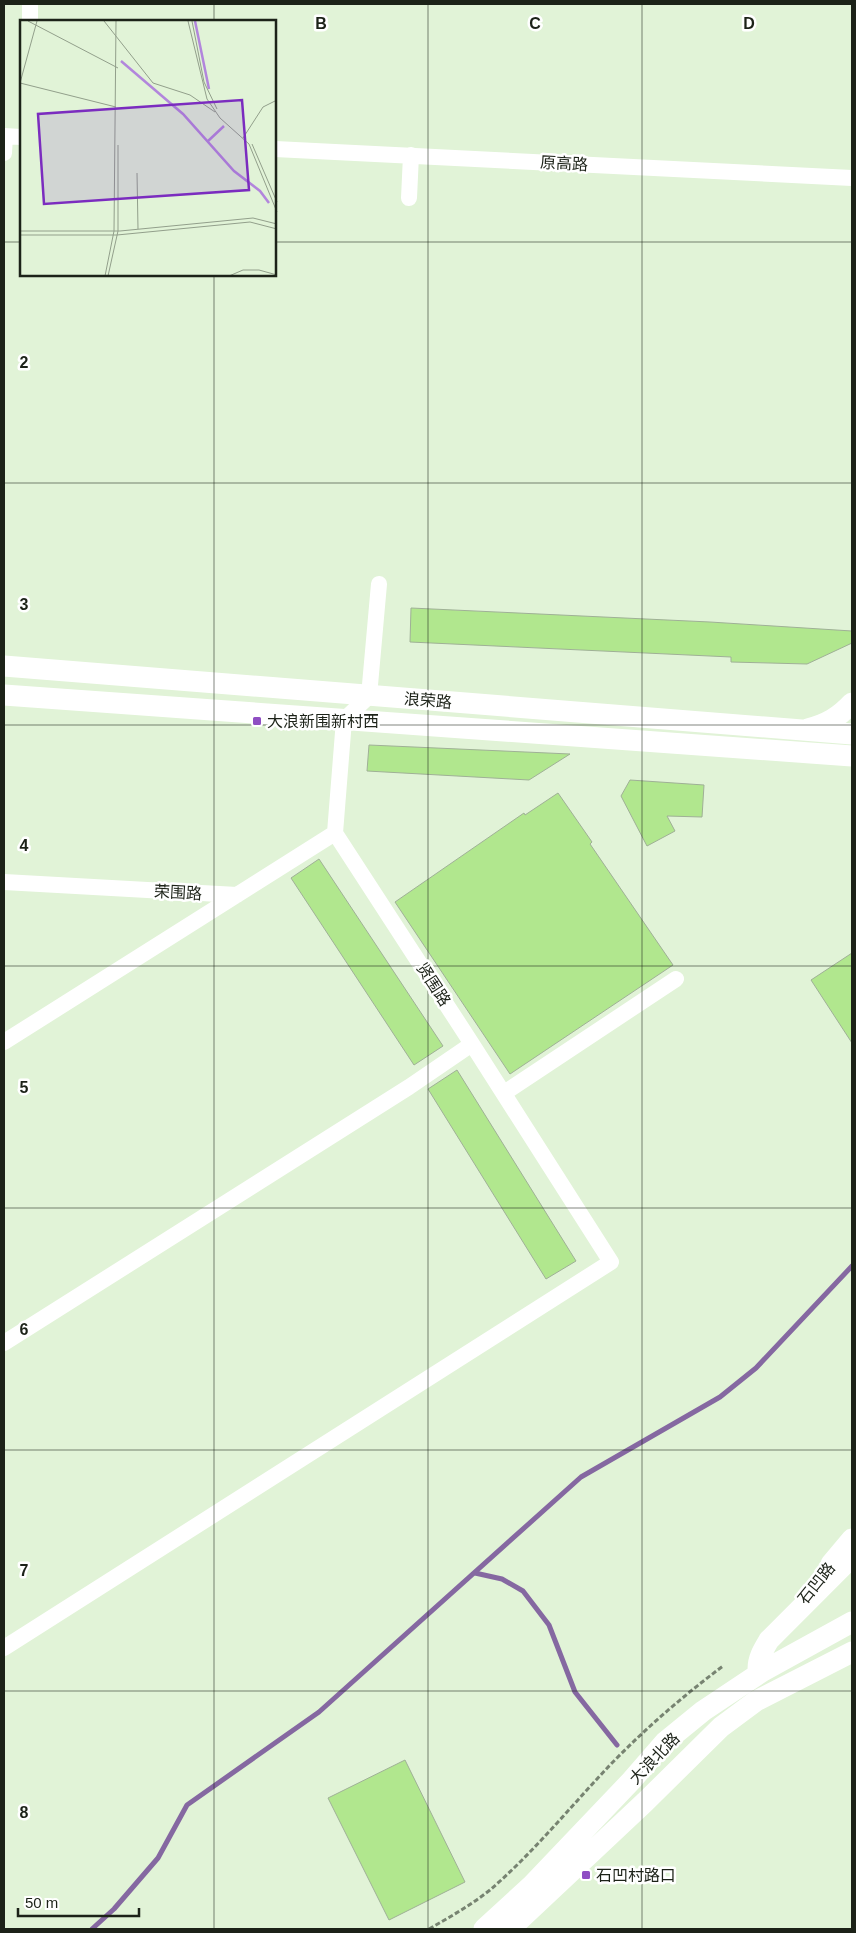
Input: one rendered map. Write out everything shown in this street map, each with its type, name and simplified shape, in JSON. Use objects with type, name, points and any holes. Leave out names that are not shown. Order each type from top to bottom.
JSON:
[{"type":"main road","name":"浪荣路","points":[[4,666],[852,734]]},
{"type":"main road","name":"浪荣路","points":[[4,695],[852,756]]},
{"type":"main road","points":[[803,730],[825,724],[840,715],[852,703]]},
{"type":"main road","name":"石凹路","points":[[763,1671],[758,1669],[762,1652],[852,1539]]},
{"type":"main road","name":"石凹路","points":[[782,1628],[852,1557]]},
{"type":"main road","name":"大浪北路","points":[[500,1926],[532,1885],[632,1780],[665,1742],[703,1711],[763,1671],[852,1622]]},
{"type":"main road","name":"大浪北路","points":[[500,1926],[645,1802],[721,1727],[756,1701],[852,1652]]},
{"type":"street","points":[[30,4],[30,20]]},
{"type":"street","name":"原高路","points":[[276,149],[852,178]]},
{"type":"street","points":[[409,198],[411,155]]},
{"type":"street","points":[[4,1042],[335,833],[344,720],[369,696],[379,584]]},
{"type":"street","name":"贤围路","points":[[4,1648],[611,1262],[335,833]]},
{"type":"street","name":"荣围路","points":[[4,882],[237,895]]},
{"type":"street","points":[[504,1093],[676,979]]},
{"type":"street","points":[[4,1343],[410,1086],[472,1044]]},
{"type":"path","points":[[429,1929],[470,1904],[503,1878],[645,1731],[685,1695],[723,1666]]},
{"type":"building","points":[[411,608],[710,622],[852,631],[852,643],[807,664],[731,662],[731,657],[410,642]]},
{"type":"building","points":[[369,745],[570,754],[529,780],[367,771]]},
{"type":"building","points":[[630,780],[704,785],[702,817],[667,816],[675,831],[647,846],[621,796]]},
{"type":"building","points":[[558,793],[592,842],[590,844],[673,965],[510,1074],[395,902],[524,813],[525,815]]},
{"type":"building","points":[[319,859],[443,1046],[414,1065],[291,878]]},
{"type":"building","points":[[852,953],[852,1043],[811,980]]},
{"type":"building","points":[[457,1070],[576,1261],[546,1279],[428,1089]]},
{"type":"building","points":[[405,1760],[465,1882],[389,1920],[328,1798]]},
{"type":"waterway","points":[[92,1929],[114,1909],[158,1858],[187,1805],[319,1712],[581,1477],[720,1397],[756,1368],[852,1266]]},
{"type":"waterway","points":[[475,1573],[502,1579],[523,1591],[549,1625],[575,1692],[617,1745]]},
{"type":"place","name":"大浪新围新村西","points":[[257,721]]},
{"type":"place","name":"石凹村路口","points":[[586,1875]]}]
